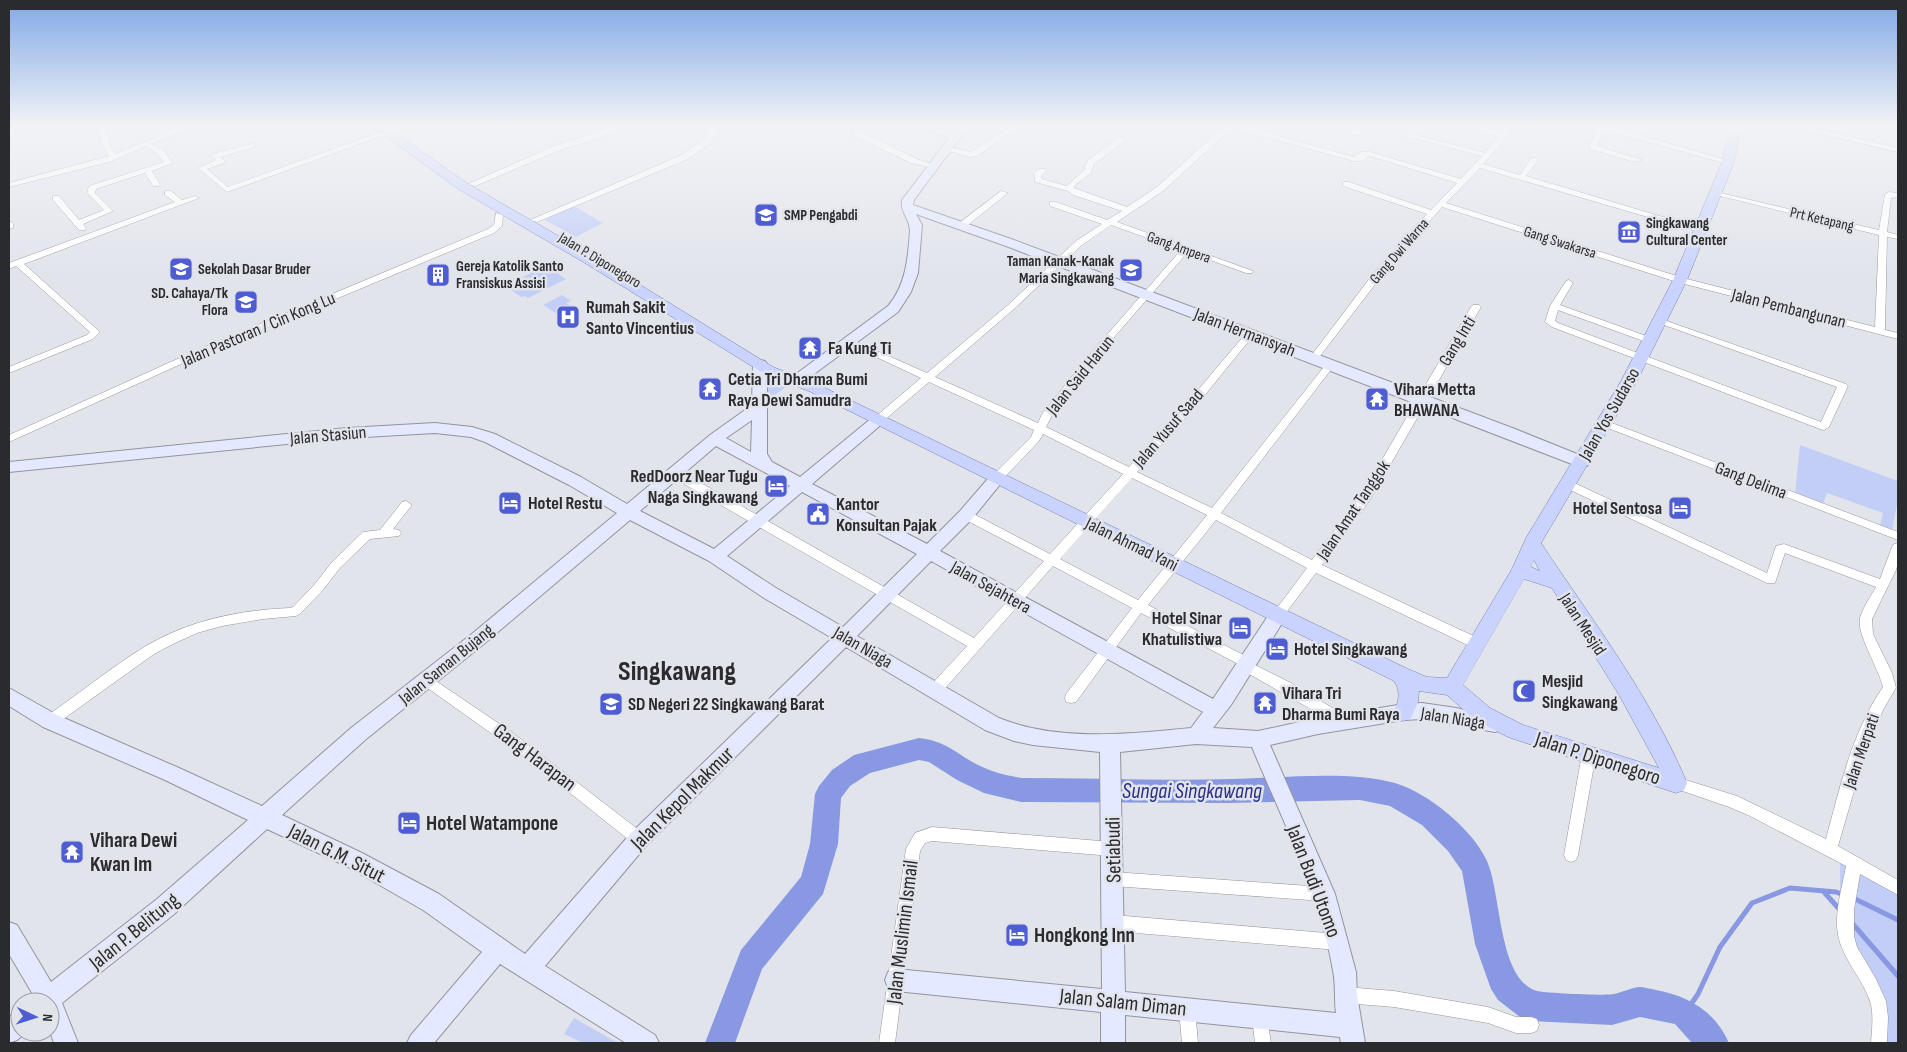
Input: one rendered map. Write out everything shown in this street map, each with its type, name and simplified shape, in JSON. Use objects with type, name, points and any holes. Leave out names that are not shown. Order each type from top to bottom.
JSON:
[{"type":"main road","name":"Jalan P. Diponegoro","points":[[455,175],[760,364],[795,382],[816,389]]},
{"type":"main road","name":"Jalan Yos Sudarso","points":[[1452,687],[1520,571],[1532,543],[1629,381],[1680,280],[1723,175]]},
{"type":"main road","name":"Jalan P. Diponegoro","points":[[479,191],[534,220],[733,339],[801,377],[816,389]]},
{"type":"main road","name":"Jalan Ahmad Yani","points":[[816,389],[1401,676],[1426,685],[1452,687]]},
{"type":"main road","name":"Jalan Mesjid","points":[[1532,543],[1630,695],[1667,761],[1676,783]]},
{"type":"main road","points":[[1520,571],[1557,583]]},
{"type":"main road","points":[[1401,676],[1407,683],[1410,692],[1409,704],[1404,712]]},
{"type":"main road","name":"Jalan P. Diponegoro","points":[[1452,687],[1464,701],[1484,716],[1501,725],[1538,739],[1676,783]]},
{"type":"street","points":[[9,185],[52,175]]},
{"type":"street","points":[[78,223],[109,211],[91,193],[92,188],[131,175]]},
{"type":"street","points":[[150,175],[156,184]]},
{"type":"street","points":[[210,175],[227,190],[266,175]]},
{"type":"street","points":[[479,191],[508,175]]},
{"type":"street","points":[[534,220],[642,175]]},
{"type":"street","points":[[801,377],[893,309],[904,297],[909,286],[916,231],[914,221],[906,207],[911,195],[927,175]]},
{"type":"street","points":[[1037,175],[1038,180],[1059,188],[1070,189],[1076,193],[1128,210]]},
{"type":"street","points":[[1070,189],[1072,184],[1083,175]]},
{"type":"street","points":[[715,557],[1011,307],[1079,243],[1160,189],[1175,175]]},
{"type":"street","points":[[1441,175],[1464,182]]},
{"type":"street","name":"Gang Dwi Warna","points":[[1314,358],[1378,274],[1470,175]]},
{"type":"street","points":[[1511,175],[1702,230]]},
{"type":"street","points":[[1346,184],[1433,213]]},
{"type":"street","points":[[168,193],[181,203]]},
{"type":"street","points":[[916,231],[936,223],[960,225],[1004,193]]},
{"type":"street","name":"Prt Ketapang","points":[[1716,194],[1898,237]]},
{"type":"street","points":[[1880,330],[1883,233],[1888,195],[1898,195]]},
{"type":"street","points":[[56,198],[90,236]]},
{"type":"street","points":[[9,370],[90,337],[95,332],[14,264],[195,198]]},
{"type":"street","name":"Gang Ampera","points":[[1053,204],[1249,271]]},
{"type":"street","name":"Gang Swakarsa","points":[[1441,204],[1680,280]]},
{"type":"street","name":"Jalan Hermansyah","points":[[906,207],[1058,261],[1582,462]]},
{"type":"street","name":"Jalan Pastoran / Cin Kong Lu","points":[[9,440],[198,353],[491,231],[498,226],[499,215]]},
{"type":"street","name":"Jalan Said Harun","points":[[996,478],[1035,439],[1046,416],[1094,355],[1186,249]]},
{"type":"street","name":"Jalan Pembangunan","points":[[1680,280],[1898,336]]},
{"type":"street","points":[[1569,283],[1555,306],[1550,322],[1824,427],[1843,386],[1658,321]]},
{"type":"street","points":[[1555,306],[1649,340]]},
{"type":"street","name":"Gang Inti","points":[[1422,400],[1476,307]]},
{"type":"street","name":"Jalan Yusuf Saad","points":[[935,690],[1191,405],[1250,334]]},
{"type":"street","points":[[849,342],[1040,428],[1130,471],[1315,567],[1478,644]]},
{"type":"street","points":[[760,364],[759,454],[766,466]]},
{"type":"street","points":[[1071,698],[1106,649],[1330,365]]},
{"type":"street","name":"Jalan Amat Tanggok","points":[[1278,615],[1366,497],[1422,400]]},
{"type":"street","name":"Jalan Saman Bujang","points":[[264,816],[358,734],[479,638],[674,473],[760,407]]},
{"type":"street","name":"Gang Delima","points":[[1604,423],[1898,536]]},
{"type":"street","name":"Jalan Stasiun","points":[[9,467],[293,437],[415,428],[449,428],[472,432],[490,438],[575,481],[628,512]]},
{"type":"street","points":[[716,439],[766,466]]},
{"type":"street","name":"Jalan Sejahtera","points":[[766,466],[1215,709]]},
{"type":"street","points":[[674,473],[975,645]]},
{"type":"street","points":[[845,637],[966,515],[996,478]]},
{"type":"street","points":[[1568,484],[1771,580],[1780,549],[1784,548],[1882,584]]},
{"type":"street","points":[[50,721],[150,650],[171,639],[194,629],[240,617],[292,613],[318,588],[336,565],[367,535],[389,533],[406,505]]},
{"type":"street","name":"Jalan Niaga","points":[[628,512],[715,557],[770,593],[992,724],[1014,733],[1110,744]]},
{"type":"street","points":[[966,515],[1246,665],[1344,722]]},
{"type":"street","name":"Jalan Merpati","points":[[1830,849],[1861,743],[1874,712],[1894,692],[1871,645],[1866,619],[1882,584],[1894,572],[1898,547]]},
{"type":"street","points":[[1196,736],[1246,665],[1278,615]]},
{"type":"street","name":"Jalan Kepol Makmur","points":[[528,968],[639,839],[845,637]]},
{"type":"street","name":"Gang Harapan","points":[[427,680],[480,715],[578,789],[639,839]]},
{"type":"street","name":"Jalan G.M. Situt","points":[[9,696],[50,721],[264,816],[355,860],[431,902],[498,950],[647,1043]]},
{"type":"street","name":"Jalan Niaga","points":[[1258,739],[1404,712],[1422,711],[1501,725]]},
{"type":"street","points":[[1110,744],[1196,736],[1258,739]]},
{"type":"street","name":"Jalan Budi Utomo","points":[[1258,739],[1324,894],[1338,942],[1344,972],[1345,996],[1351,1035]]},
{"type":"street","name":"Setiabudi","points":[[1110,744],[1112,768],[1113,1043]]},
{"type":"street","points":[[1571,855],[1589,754]]},
{"type":"street","name":"Jalan P. Diponegoro","points":[[1676,783],[1732,801],[1755,811],[1830,849],[1854,864]]},
{"type":"street","name":"Jalan P. Belitung","points":[[60,992],[165,907],[264,816]]},
{"type":"street","name":"Jalan Muslimin Ismail","points":[[887,1043],[913,849],[920,838],[932,834],[1112,849]]},
{"type":"street","points":[[1879,1043],[1879,1003],[1848,944],[1845,933],[1854,864],[1898,888]]},
{"type":"street","points":[[1113,879],[1324,894]]},
{"type":"street","points":[[1113,923],[1338,942]]},
{"type":"street","points":[[9,933],[42,992]]},
{"type":"street","points":[[419,1043],[498,950]]},
{"type":"street","name":"Jalan Salam Diman","points":[[896,980],[1260,1017],[1351,1035]]},
{"type":"street","points":[[1345,996],[1394,999],[1488,1015],[1516,1025],[1532,1026]]},
{"type":"street","points":[[1187,1009],[1190,1043]]},
{"type":"street","points":[[1260,1017],[1262,1043]]},
{"type":"street","points":[[60,1029],[66,1043]]},
{"type":"shaded area","points":[[574,206],[603,223],[576,237],[545,220]]},
{"type":"shaded area","points":[[553,262],[565,270],[558,274],[566,279],[528,298],[525,296],[521,297],[505,286]]},
{"type":"shaded area","points":[[562,295],[571,301],[566,303],[570,306],[557,314],[543,305]]},
{"type":"shaded area","points":[[765,377],[790,384],[764,403]]},
{"type":"shaded area","points":[[1800,445],[1898,481],[1898,500],[1892,530],[1880,525],[1883,513],[1827,493],[1823,504],[1795,494]]},
{"type":"shaded area","points":[[1840,862],[1898,894],[1898,1043],[1872,1043],[1874,1003],[1840,923]]},
{"type":"shaded area","points":[[574,1018],[618,1043],[583,1043],[564,1034]]},
{"type":"waterway","name":"Sungai Singkawang","points":[[720,1043],[751,960],[813,884],[824,844],[828,794],[841,778],[863,763],[919,749],[934,751],[966,772],[993,785],[1021,790],[1228,791],[1360,788],[1395,795],[1431,816],[1458,842],[1475,866],[1490,944],[1502,978],[1509,989],[1531,1006],[1612,1010],[1640,1002],[1672,1008],[1685,1013],[1713,1043]]},
{"type":"waterway","points":[[1685,1013],[1698,994],[1720,947],[1752,903],[1790,888],[1836,892],[1844,895]]},
{"type":"waterway","points":[[1823,891],[1841,911]]},
{"type":"waterway","points":[[1851,897],[1898,920]]},
{"type":"waterway","points":[[1851,922],[1898,976]]},
{"type":"place","name":"SMP Pengabdi","points":[[766,215]]},
{"type":"place","name":"Singkawang Cultural Center","points":[[1629,232]]},
{"type":"place","name":"Sekolah Dasar Bruder","points":[[181,269]]},
{"type":"place","name":"Taman Kanak-Kanak Maria Singkawang","points":[[1131,270]]},
{"type":"place","name":"Gereja Katolik Santo Fransiskus Assisi","points":[[438,275]]},
{"type":"place","name":"SD. Cahaya/Tk Flora","points":[[246,302]]},
{"type":"place","name":"Rumah Sakit Santo Vincentius","points":[[568,317]]},
{"type":"place","name":"Fa Kung Ti","points":[[810,348]]},
{"type":"place","name":"Cetia Tri Dharma Bumi Raya Dewi Samudra","points":[[710,389]]},
{"type":"place","name":"Vihara Metta BHAWANA","points":[[1377,399]]},
{"type":"place","name":"RedDoorz Near Tugu Naga Singkawang","points":[[776,486]]},
{"type":"place","name":"Hotel Restu","points":[[510,503]]},
{"type":"place","name":"Hotel Sentosa","points":[[1680,508]]},
{"type":"place","name":"Kantor Konsultan Pajak","points":[[818,514]]},
{"type":"place","name":"Hotel Sinar Khatulistiwa","points":[[1240,628]]},
{"type":"place","name":"Hotel Singkawang","points":[[1277,649]]},
{"type":"place","name":"Mesjid Singkawang","points":[[1524,691]]},
{"type":"place","name":"Vihara Tri Dharma Bumi Raya","points":[[1265,703]]},
{"type":"place","name":"SD Negeri 22 Singkawang Barat","points":[[611,704]]},
{"type":"place","name":"Hotel Watampone","points":[[409,823]]},
{"type":"place","name":"Vihara Dewi Kwan Im","points":[[72,852]]},
{"type":"place","name":"Hongkong Inn","points":[[1017,935]]},
{"type":"district","name":"Singkawang","points":[[677,670]]}]
